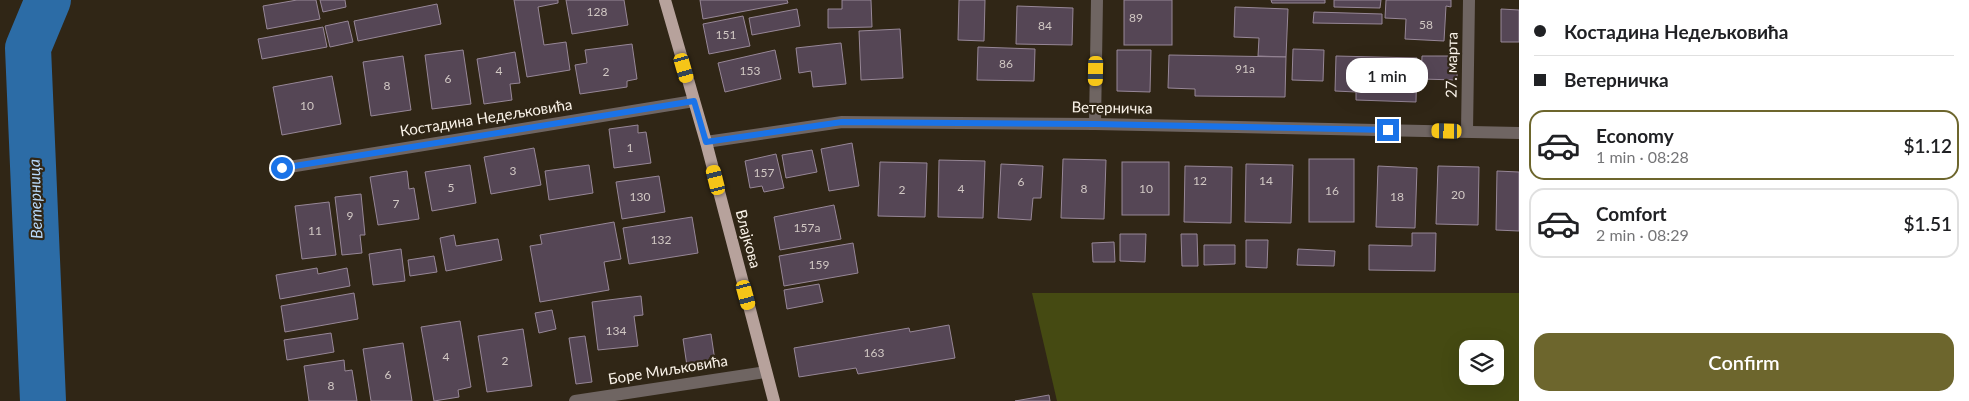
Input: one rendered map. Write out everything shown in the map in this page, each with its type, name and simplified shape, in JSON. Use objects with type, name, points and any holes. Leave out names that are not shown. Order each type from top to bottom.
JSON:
[{"type":"main road","name":"Влајкова","points":[[665,0],[706,142],[774,401]]},
{"type":"street","points":[[1095,124],[1097,0]]},
{"type":"street","name":"27. марта","points":[[1467,131],[1470,0]]},
{"type":"street","name":"Костадина Недељковића","points":[[282,168],[694,101]]},
{"type":"street","name":"Ветерничка","points":[[706,142],[842,122],[1095,124],[1519,132]]},
{"type":"street","name":"Боре Миљковића","points":[[575,401],[766,372]]},
{"type":"green space","points":[[1032,293],[1519,293],[1519,401],[1057,401]]},
{"type":"building","points":[[297,0],[316,0],[320,19],[267,29],[263,6]]},
{"type":"building","points":[[320,0],[345,0],[346,7],[323,12]]},
{"type":"building","points":[[514,0],[558,0],[558,3],[538,7],[544,45],[566,42],[570,70],[527,77]]},
{"type":"building","points":[[566,0],[624,0],[628,25],[572,34]]},
{"type":"building","points":[[700,0],[787,0],[788,3],[703,19]]},
{"type":"building","points":[[842,0],[871,0],[872,27],[828,28],[828,9],[842,9]]},
{"type":"building","points":[[959,0],[985,0],[984,41],[958,40]]},
{"type":"building","points":[[1124,0],[1172,0],[1172,45],[1124,45]]},
{"type":"building","points":[[1271,0],[1325,0],[1325,3],[1272,3]]},
{"type":"building","points":[[1334,0],[1381,0],[1380,8],[1334,7]]},
{"type":"building","points":[[1386,0],[1451,0],[1451,7],[1446,6],[1444,41],[1405,39],[1406,19],[1385,18]]},
{"type":"building","points":[[437,4],[441,24],[358,41],[354,21]]},
{"type":"building","points":[[1017,6],[1073,8],[1072,45],[1016,44]]},
{"type":"building","points":[[1235,7],[1288,9],[1286,57],[1258,56],[1259,38],[1234,37]]},
{"type":"building","points":[[797,9],[800,26],[752,35],[749,18]]},
{"type":"building","points":[[1501,9],[1519,10],[1519,42],[1501,42]]},
{"type":"building","points":[[1314,12],[1382,14],[1382,24],[1313,23]]},
{"type":"building","points":[[743,16],[750,46],[709,54],[703,24]]},
{"type":"building","points":[[348,21],[353,42],[330,47],[325,26]]},
{"type":"building","points":[[323,27],[327,47],[262,59],[258,39]]},
{"type":"building","points":[[900,29],[903,78],[861,80],[859,31]]},
{"type":"building","points":[[841,43],[846,84],[813,87],[811,71],[799,73],[796,48]]},
{"type":"building","points":[[632,44],[637,79],[627,81],[627,87],[580,94],[575,65],[587,63],[585,50]]},
{"type":"building","points":[[978,47],[1035,49],[1034,81],[977,80]]},
{"type":"building","points":[[1293,49],[1324,50],[1323,81],[1292,80]]},
{"type":"building","points":[[463,50],[471,104],[432,109],[425,55]]},
{"type":"building","points":[[775,50],[781,79],[725,92],[718,63]]},
{"type":"building","points":[[1117,50],[1151,50],[1150,92],[1117,91]]},
{"type":"building","points":[[515,52],[520,83],[510,84],[512,100],[484,104],[477,59]]},
{"type":"building","points":[[1169,55],[1286,57],[1285,97],[1195,96],[1195,89],[1168,88]]},
{"type":"building","points":[[403,56],[411,110],[371,116],[363,62]]},
{"type":"building","points":[[1336,56],[1417,58],[1416,102],[1356,100],[1356,92],[1335,91]]},
{"type":"building","points":[[1422,56],[1457,56],[1457,80],[1421,79]]},
{"type":"building","points":[[332,76],[341,124],[282,135],[273,87]]},
{"type":"building","points":[[638,125],[638,133],[646,132],[651,163],[614,168],[609,129]]},
{"type":"building","points":[[852,143],[859,186],[829,191],[821,149]]},
{"type":"building","points":[[534,148],[541,185],[491,194],[484,157]]},
{"type":"building","points":[[812,150],[817,172],[786,178],[782,155]]},
{"type":"building","points":[[776,154],[784,188],[764,192],[762,186],[750,188],[745,161]]},
{"type":"building","points":[[1063,159],[1106,160],[1104,219],[1061,218]]},
{"type":"building","points":[[1309,159],[1354,159],[1354,222],[1309,222]]},
{"type":"building","points":[[939,160],[985,161],[983,218],[938,217]]},
{"type":"building","points":[[880,162],[927,163],[925,217],[878,216]]},
{"type":"building","points":[[1122,162],[1169,162],[1169,215],[1122,215]]},
{"type":"building","points":[[1001,164],[1043,166],[1041,198],[1033,198],[1031,220],[998,218]]},
{"type":"building","points":[[1246,164],[1293,165],[1291,223],[1245,222]]},
{"type":"building","points":[[470,165],[476,203],[432,211],[425,172]]},
{"type":"building","points":[[589,165],[593,193],[549,200],[545,171]]},
{"type":"building","points":[[1185,166],[1232,167],[1231,223],[1184,222]]},
{"type":"building","points":[[1378,166],[1417,168],[1415,228],[1376,227]]},
{"type":"building","points":[[1438,166],[1479,167],[1478,225],[1436,224]]},
{"type":"building","points":[[407,171],[409,189],[414,188],[419,219],[378,225],[370,177]]},
{"type":"building","points":[[1497,171],[1519,172],[1519,231],[1496,230]]},
{"type":"building","points":[[659,176],[665,212],[622,219],[616,182]]},
{"type":"building","points":[[361,194],[365,235],[360,235],[362,253],[342,255],[335,197]]},
{"type":"building","points":[[329,202],[336,255],[302,259],[295,206]]},
{"type":"building","points":[[834,205],[841,239],[780,250],[774,217]]},
{"type":"building","points":[[692,217],[698,253],[629,264],[623,228]]},
{"type":"building","points":[[614,222],[621,259],[604,262],[609,290],[540,302],[530,246],[542,244],[540,235]]},
{"type":"building","points":[[1412,233],[1436,233],[1435,271],[1369,270],[1369,245],[1412,246]]},
{"type":"building","points":[[1120,234],[1146,234],[1145,262],[1120,261]]},
{"type":"building","points":[[1181,234],[1197,234],[1198,266],[1182,266]]},
{"type":"building","points":[[454,235],[456,246],[498,239],[502,260],[446,271],[440,238]]},
{"type":"building","points":[[1246,240],[1268,240],[1267,268],[1246,267]]},
{"type":"building","points":[[1114,242],[1115,262],[1093,262],[1092,243]]},
{"type":"building","points":[[853,243],[858,273],[784,286],[779,256]]},
{"type":"building","points":[[1204,245],[1235,245],[1235,264],[1204,265]]},
{"type":"building","points":[[401,249],[405,281],[373,285],[369,254]]},
{"type":"building","points":[[1298,249],[1335,251],[1334,266],[1297,265]]},
{"type":"building","points":[[434,256],[437,272],[410,276],[408,260]]},
{"type":"building","points":[[317,268],[318,274],[347,268],[350,286],[280,299],[276,275]]},
{"type":"building","points":[[819,284],[823,302],[787,309],[784,290]]},
{"type":"building","points":[[354,293],[358,319],[285,332],[281,306]]},
{"type":"building","points":[[641,296],[643,315],[634,316],[638,346],[598,350],[592,302]]},
{"type":"building","points":[[552,310],[556,329],[539,333],[535,313]]},
{"type":"building","points":[[460,321],[471,387],[458,390],[459,397],[434,401],[421,327]]},
{"type":"building","points":[[949,325],[955,358],[858,374],[856,368],[799,377],[794,348],[909,328],[910,332]]},
{"type":"building","points":[[523,329],[532,386],[487,392],[478,336]]},
{"type":"building","points":[[331,333],[334,352],[287,360],[284,340]]},
{"type":"building","points":[[711,334],[715,361],[687,366],[683,339]]},
{"type":"building","points":[[585,336],[592,382],[576,384],[569,338]]},
{"type":"building","points":[[403,343],[412,401],[371,401],[363,349]]},
{"type":"building","points":[[344,360],[345,371],[352,370],[357,401],[309,401],[304,366]]},
{"type":"building","points":[[1049,395],[1050,401],[1015,401]]},
{"type":"waterway","name":"Ветерница","points":[[43,401],[28,48],[48,0]]},
{"type":"route","points":[[282,168],[694,101],[706,142],[842,122],[1095,124],[1388,130]]}]
